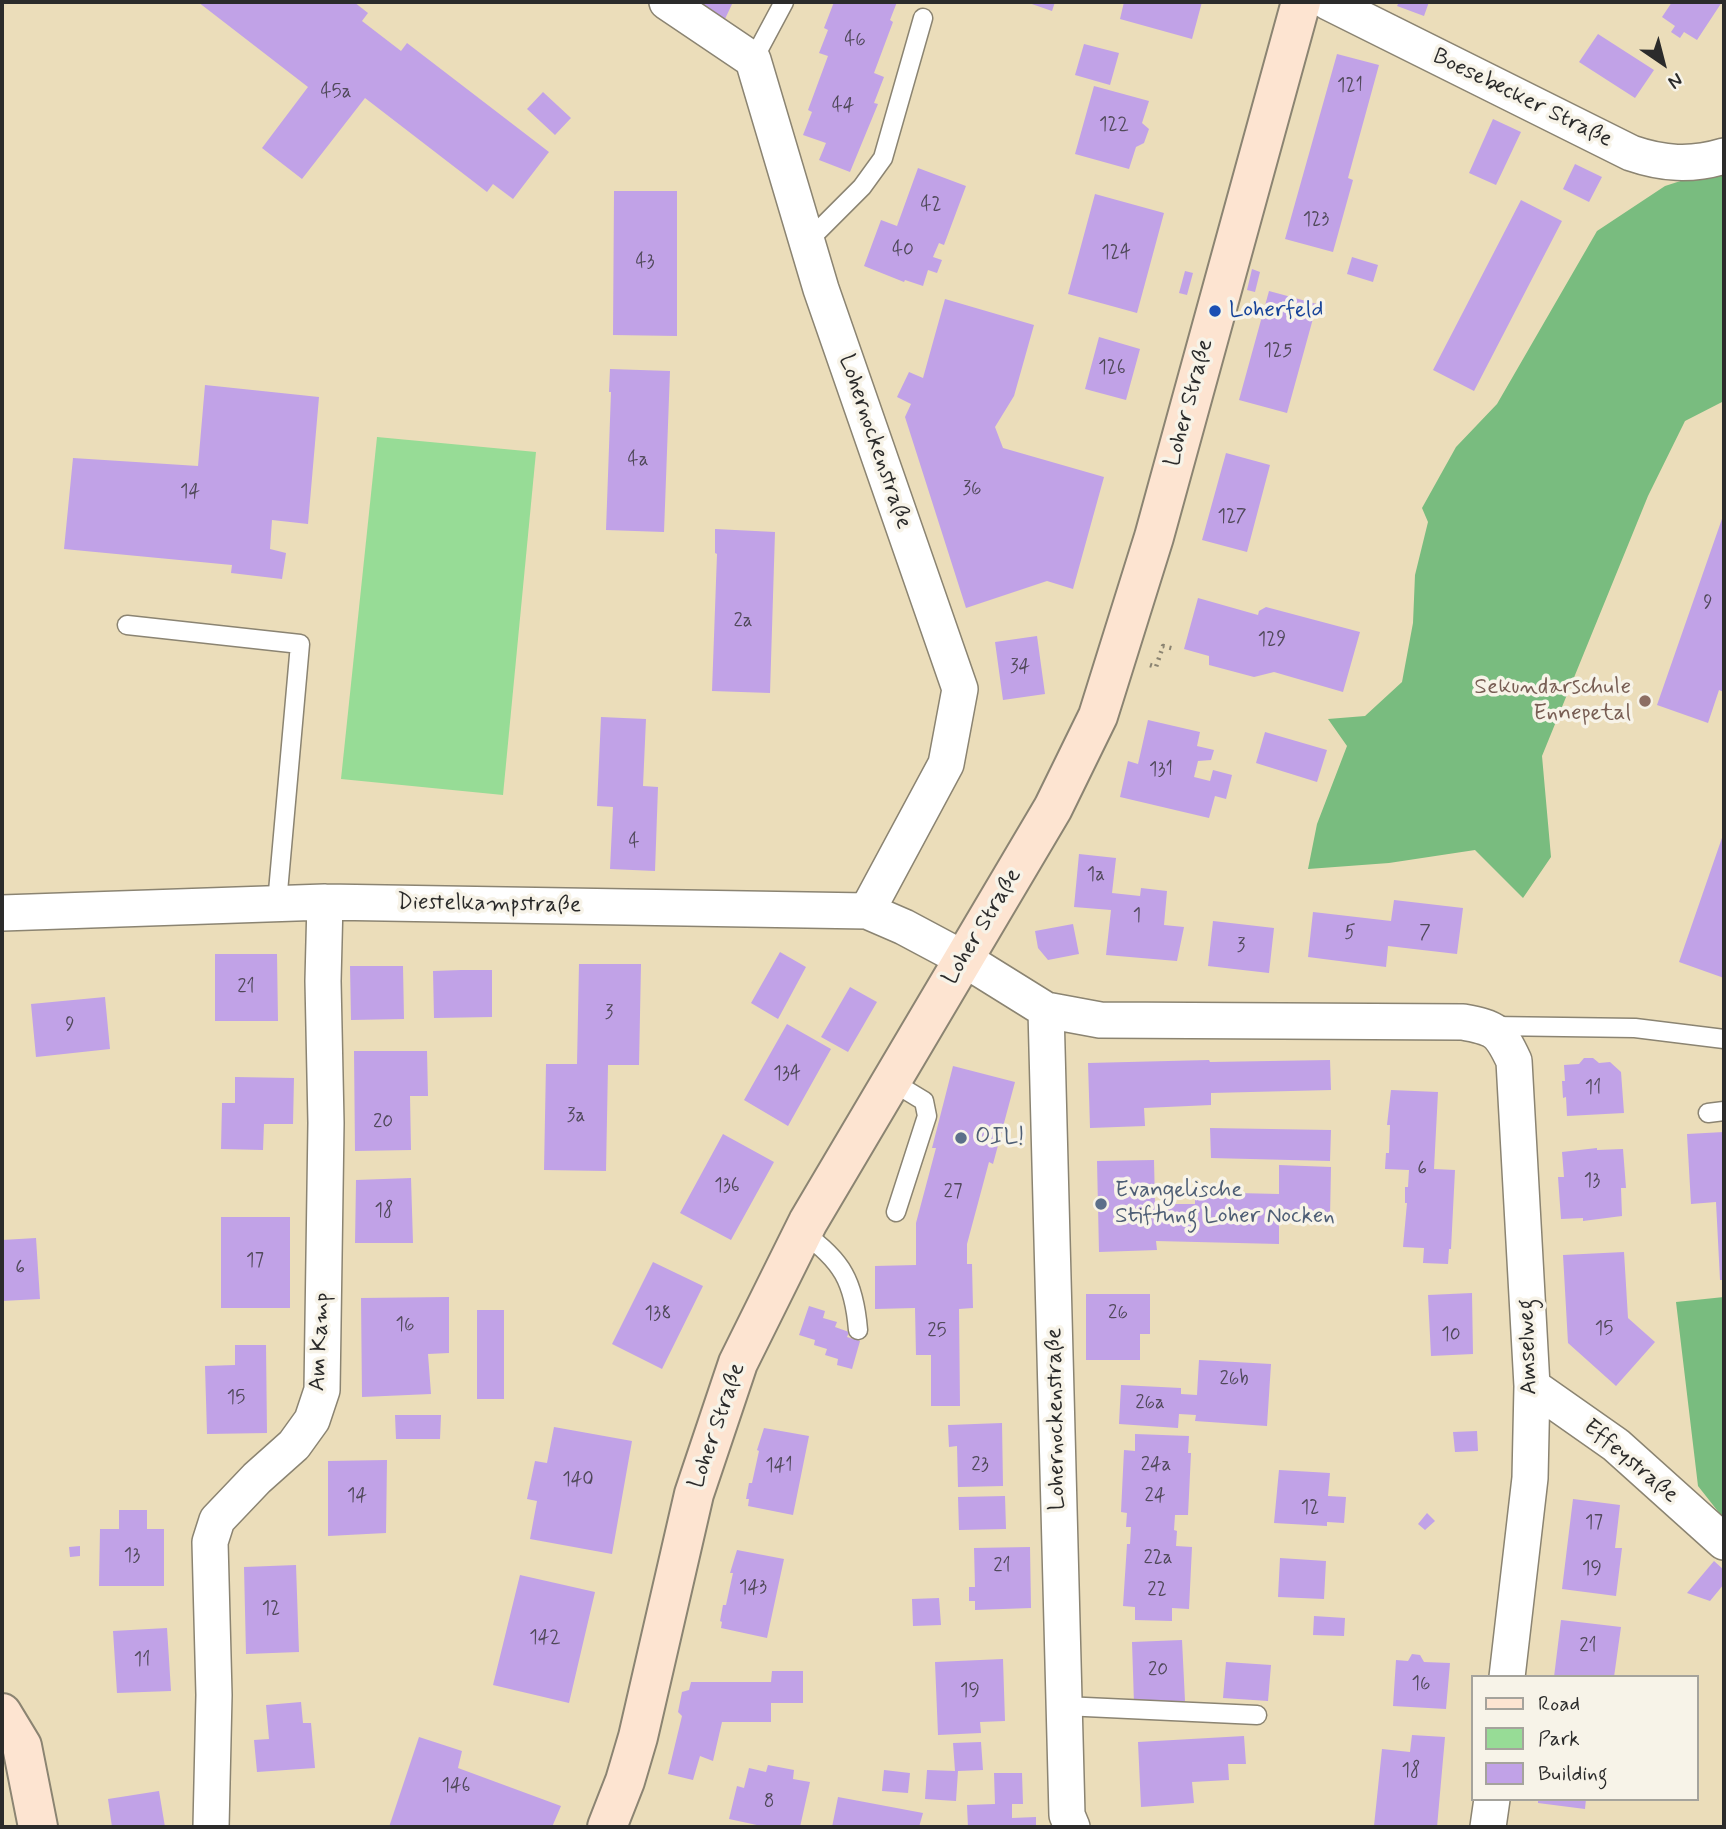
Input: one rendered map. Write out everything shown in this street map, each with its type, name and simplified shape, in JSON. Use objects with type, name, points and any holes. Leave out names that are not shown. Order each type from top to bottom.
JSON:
[{"type":"main road","name":"Loher Straße","points":[[615,1826],[680,1552],[713,1432],[738,1363],[803,1233],[1053,808],[1098,716],[1154,537],[1301,2]]},
{"type":"main road","points":[[2,1713],[22,1746],[38,1827]]},
{"type":"street","points":[[667,2],[753,61]]},
{"type":"street","name":"Boesebecker Straße","points":[[1328,2],[1631,153],[1674,164],[1704,162],[1724,156]]},
{"type":"street","name":"Lohernockenstraße","points":[[753,61],[821,289],[960,689],[946,764],[867,911]]},
{"type":"street","name":"Diestelkampstraße","points":[[2,914],[325,902],[867,911],[964,959]]},
{"type":"street","name":"Am Kamp","points":[[211,1827],[214,1695],[210,1542],[217,1520],[257,1478],[294,1445],[312,1420],[322,1390],[326,1137],[323,981],[325,902]]},
{"type":"street","points":[[964,959],[1046,1010],[1100,1020],[1463,1021],[1488,1026]]},
{"type":"street","name":"Lohernockenstraße","points":[[1046,1010],[1067,1815],[1072,1827]]},
{"type":"street","name":"Amselweg","points":[[1488,1026],[1504,1038],[1514,1061],[1532,1386],[1530,1478],[1507,1675]]},
{"type":"street","name":"Effeystraße","points":[[1532,1386],[1616,1445],[1724,1542]]},
{"type":"street","points":[[1488,1827],[1492,1801]]},
{"type":"lane","points":[[753,61],[784,2]]},
{"type":"lane","points":[[807,242],[862,187],[883,158],[923,18]]},
{"type":"lane","points":[[127,625],[300,644],[277,903]]},
{"type":"lane","points":[[1488,1026],[1635,1028],[1724,1038]]},
{"type":"lane","points":[[891,1081],[924,1101],[927,1116],[896,1212]]},
{"type":"lane","points":[[803,1233],[828,1250],[847,1278],[856,1309],[858,1330]]},
{"type":"lane","points":[[1064,1706],[1257,1714]]},
{"type":"green space","points":[[1724,167],[1724,401],[1685,421],[1648,496],[1542,756],[1551,857],[1523,898],[1475,850],[1389,863],[1308,869],[1317,824],[1347,746],[1328,719],[1365,716],[1402,682],[1413,623],[1415,575],[1428,522],[1422,508],[1456,447],[1497,404],[1597,231],[1665,186]]},
{"type":"green space","points":[[377,437],[536,452],[503,795],[341,779]]},
{"type":"green space","points":[[1724,1297],[1724,1519],[1698,1486],[1676,1302]]},
{"type":"building","points":[[198,2],[354,2],[368,13],[362,21],[401,51],[407,43],[549,152],[513,199],[493,184],[487,192],[365,98],[302,179],[262,148],[308,87]]},
{"type":"building","points":[[689,2],[733,2],[725,19]]},
{"type":"building","points":[[834,2],[897,2],[890,20],[893,22],[874,73],[884,77],[874,103],[878,104],[850,172],[819,160],[826,143],[803,135],[812,112],[808,110],[828,56],[819,53],[828,30],[824,28]]},
{"type":"building","points":[[1026,2],[1055,2],[1052,11]]},
{"type":"building","points":[[1124,2],[1202,2],[1192,39],[1120,19]]},
{"type":"building","points":[[1399,2],[1429,2],[1424,16],[1397,6]]},
{"type":"building","points":[[1672,2],[1722,2],[1697,40],[1684,32],[1680,38],[1671,32],[1675,26],[1662,17]]},
{"type":"building","points":[[1598,34],[1654,70],[1635,98],[1579,62]]},
{"type":"building","points":[[1084,44],[1119,53],[1110,85],[1075,75]]},
{"type":"building","points":[[1337,54],[1379,65],[1348,178],[1353,180],[1333,252],[1285,239]]},
{"type":"building","points":[[1094,86],[1149,101],[1142,123],[1149,129],[1144,143],[1136,147],[1129,169],[1075,154]]},
{"type":"building","points":[[543,92],[571,118],[555,135],[527,109]]},
{"type":"building","points":[[1493,119],[1521,132],[1496,185],[1469,173]]},
{"type":"building","points":[[1575,164],[1602,177],[1589,202],[1563,189]]},
{"type":"building","points":[[918,168],[966,186],[944,245],[939,243],[933,257],[942,260],[937,273],[928,270],[923,286],[905,280],[904,282],[864,266],[881,220],[897,226]]},
{"type":"building","points":[[614,191],[677,191],[677,336],[613,335]]},
{"type":"building","points":[[1095,194],[1164,213],[1137,313],[1068,294]]},
{"type":"building","points":[[1521,200],[1562,221],[1474,391],[1433,370]]},
{"type":"building","points":[[1352,257],[1378,265],[1373,282],[1347,274]]},
{"type":"building","points":[[1252,269],[1260,272],[1255,292],[1247,290]]},
{"type":"building","points":[[1185,271],[1193,273],[1187,295],[1179,293]]},
{"type":"building","points":[[1269,291],[1317,304],[1287,413],[1239,400]]},
{"type":"building","points":[[945,299],[1034,325],[1014,396],[995,427],[1003,448],[1104,477],[1073,589],[1047,581],[966,608],[905,417],[911,404],[897,397],[909,372],[923,378]]},
{"type":"building","points":[[1099,337],[1140,349],[1126,400],[1085,389]]},
{"type":"building","points":[[610,369],[670,371],[664,532],[606,530]]},
{"type":"building","points":[[205,385],[319,397],[308,524],[272,520],[270,549],[286,553],[282,579],[231,573],[232,565],[64,549],[73,458],[198,466]]},
{"type":"building","points":[[1226,453],[1270,465],[1247,552],[1202,540]]},
{"type":"building","name":"Sekundarschule Ennepetal","points":[[1724,513],[1724,692],[1719,690],[1708,723],[1657,705]]},
{"type":"building","points":[[715,529],[775,532],[770,693],[712,691],[717,554]]},
{"type":"building","points":[[1198,598],[1258,615],[1259,611],[1266,607],[1360,632],[1343,692],[1274,672],[1254,677],[1209,665],[1209,656],[1184,649]]},
{"type":"building","points":[[1037,636],[1045,694],[1003,700],[995,642]]},
{"type":"building","points":[[601,717],[646,719],[643,786],[658,787],[655,871],[610,869],[613,807],[597,806]]},
{"type":"building","points":[[1148,720],[1200,732],[1197,746],[1214,750],[1211,760],[1198,761],[1194,777],[1210,781],[1213,770],[1232,775],[1226,799],[1215,796],[1209,818],[1120,797],[1128,761],[1138,764]]},
{"type":"building","points":[[1265,732],[1327,750],[1317,782],[1256,763]]},
{"type":"building","points":[[1724,832],[1724,978],[1679,962]]},
{"type":"building","points":[[1079,854],[1116,858],[1112,893],[1140,896],[1141,888],[1167,891],[1164,925],[1184,927],[1177,961],[1106,955],[1111,910],[1074,907]]},
{"type":"building","points":[[1394,900],[1463,908],[1457,954],[1388,946],[1386,967],[1308,957],[1313,912],[1391,921]]},
{"type":"building","points":[[1213,921],[1274,928],[1269,973],[1208,966]]},
{"type":"building","points":[[1073,924],[1079,954],[1048,960],[1038,948],[1035,931]]},
{"type":"building","points":[[780,952],[806,967],[778,1019],[751,1003]]},
{"type":"building","points":[[215,954],[277,954],[278,1021],[215,1021]]},
{"type":"building","points":[[579,964],[641,964],[639,1065],[608,1065],[606,1171],[544,1170],[546,1064],[577,1064]]},
{"type":"building","points":[[350,966],[403,966],[404,1019],[351,1020]]},
{"type":"building","points":[[492,970],[492,1017],[434,1018],[433,971]]},
{"type":"building","points":[[850,987],[877,1002],[848,1052],[821,1037]]},
{"type":"building","points":[[105,997],[110,1049],[36,1057],[31,1004]]},
{"type":"building","points":[[787,1024],[831,1049],[788,1126],[744,1100]]},
{"type":"building","points":[[354,1051],[427,1051],[428,1096],[410,1096],[411,1150],[355,1151]]},
{"type":"building","points":[[1584,1058],[1593,1058],[1599,1063],[1610,1062],[1621,1072],[1624,1113],[1567,1116],[1562,1081],[1565,1081],[1564,1065],[1579,1064]]},
{"type":"building","points":[[1330,1060],[1331,1090],[1211,1093],[1211,1105],[1144,1108],[1145,1126],[1090,1128],[1088,1063]]},
{"type":"building","points":[[953,1066],[1015,1082],[993,1164],[989,1162],[967,1244],[967,1264],[972,1264],[973,1308],[959,1309],[960,1406],[931,1406],[931,1355],[916,1355],[915,1308],[875,1309],[875,1266],[916,1265],[916,1223],[936,1148],[932,1148]]},
{"type":"building","points":[[235,1077],[294,1078],[293,1124],[264,1124],[263,1150],[221,1149],[222,1103],[235,1103]]},
{"type":"building","points":[[1391,1090],[1438,1092],[1434,1169],[1455,1170],[1448,1264],[1423,1263],[1424,1248],[1403,1247],[1407,1203],[1405,1187],[1408,1187],[1409,1170],[1385,1169],[1386,1153],[1389,1153],[1390,1125],[1387,1125]]},
{"type":"building","points":[[1210,1128],[1331,1130],[1330,1161],[1211,1158]]},
{"type":"building","points":[[1724,1132],[1724,1280],[1720,1280],[1716,1202],[1691,1204],[1687,1134]]},
{"type":"building","points":[[723,1134],[774,1162],[731,1240],[680,1213]]},
{"type":"building","points":[[1597,1148],[1623,1149],[1626,1188],[1621,1188],[1622,1216],[1583,1221],[1583,1218],[1561,1219],[1558,1177],[1564,1177],[1562,1152]]},
{"type":"building","points":[[1154,1160],[1155,1204],[1195,1204],[1195,1192],[1279,1194],[1279,1165],[1331,1167],[1330,1217],[1279,1216],[1279,1244],[1156,1241],[1157,1250],[1099,1252],[1097,1161]]},
{"type":"building","points":[[411,1178],[413,1243],[355,1243],[356,1180]]},
{"type":"building","points":[[221,1217],[290,1217],[290,1308],[221,1308]]},
{"type":"building","points":[[36,1238],[40,1299],[2,1301],[2,1240]]},
{"type":"building","points":[[1624,1252],[1628,1318],[1655,1342],[1616,1386],[1568,1343],[1563,1255]]},
{"type":"building","points":[[653,1262],[703,1286],[662,1369],[612,1344]]},
{"type":"building","points":[[1472,1293],[1473,1354],[1431,1356],[1428,1295]]},
{"type":"building","points":[[1086,1294],[1150,1294],[1150,1334],[1140,1334],[1140,1360],[1086,1360]]},
{"type":"building","points":[[449,1297],[449,1353],[428,1354],[431,1394],[362,1397],[361,1298]]},
{"type":"building","points":[[809,1306],[825,1311],[823,1318],[837,1322],[835,1327],[849,1332],[847,1337],[860,1341],[852,1369],[837,1365],[838,1359],[825,1355],[827,1349],[814,1345],[815,1340],[799,1335]]},
{"type":"building","points":[[477,1310],[504,1310],[504,1399],[477,1399]]},
{"type":"building","points":[[235,1345],[266,1345],[267,1433],[207,1434],[205,1366],[235,1365]]},
{"type":"building","points":[[1199,1360],[1271,1364],[1267,1426],[1195,1421],[1196,1415],[1179,1414],[1178,1428],[1119,1424],[1121,1385],[1181,1388],[1181,1394],[1197,1395]]},
{"type":"building","points":[[395,1415],[441,1415],[440,1439],[396,1439]]},
{"type":"building","points":[[1002,1423],[1003,1486],[958,1487],[957,1446],[949,1447],[948,1425]]},
{"type":"building","points":[[554,1427],[632,1441],[612,1554],[530,1539],[537,1501],[527,1499],[535,1461],[547,1463]]},
{"type":"building","points":[[764,1428],[809,1436],[793,1515],[748,1506],[749,1499],[746,1499],[749,1483],[752,1483],[759,1451],[757,1450]]},
{"type":"building","points":[[1477,1431],[1478,1451],[1455,1452],[1453,1432]]},
{"type":"building","points":[[1135,1434],[1189,1436],[1188,1453],[1191,1453],[1188,1515],[1175,1515],[1174,1530],[1177,1531],[1176,1546],[1192,1547],[1189,1609],[1172,1608],[1172,1621],[1135,1620],[1135,1607],[1123,1606],[1127,1544],[1130,1544],[1131,1527],[1126,1527],[1127,1513],[1121,1512],[1124,1450],[1135,1451]]},
{"type":"building","points":[[387,1460],[386,1533],[328,1536],[328,1461]]},
{"type":"building","points":[[1279,1470],[1330,1473],[1328,1496],[1346,1497],[1344,1523],[1327,1522],[1327,1526],[1274,1523]]},
{"type":"building","points":[[1005,1496],[1006,1529],[959,1530],[958,1497]]},
{"type":"building","points":[[1573,1499],[1620,1505],[1615,1548],[1622,1548],[1616,1596],[1562,1589]]},
{"type":"building","points":[[119,1510],[147,1510],[147,1529],[164,1529],[164,1586],[99,1586],[100,1529],[119,1529]]},
{"type":"building","points":[[1427,1513],[1435,1521],[1425,1530],[1418,1524]]},
{"type":"building","points":[[80,1546],[80,1556],[70,1557],[69,1547]]},
{"type":"building","points":[[1030,1547],[1031,1608],[975,1610],[975,1601],[969,1601],[969,1587],[975,1587],[974,1548]]},
{"type":"building","points":[[737,1550],[784,1559],[767,1638],[721,1628],[723,1605],[726,1605],[733,1573],[730,1573]]},
{"type":"building","points":[[1280,1558],[1326,1561],[1324,1599],[1278,1597]]},
{"type":"building","points":[[1714,1561],[1724,1570],[1724,1584],[1710,1601],[1687,1593]]},
{"type":"building","points":[[296,1565],[299,1652],[246,1654],[244,1567]]},
{"type":"building","points":[[520,1575],[595,1592],[569,1703],[493,1685]]},
{"type":"building","points":[[939,1598],[941,1625],[913,1626],[912,1599]]},
{"type":"building","points":[[1314,1616],[1345,1618],[1344,1636],[1313,1635]]},
{"type":"building","points":[[1561,1620],[1621,1627],[1614,1675],[1554,1675]]},
{"type":"building","points":[[167,1628],[171,1691],[117,1693],[113,1631]]},
{"type":"building","points":[[1182,1640],[1185,1701],[1134,1704],[1132,1642]]},
{"type":"building","points":[[1412,1654],[1420,1655],[1424,1662],[1450,1663],[1446,1709],[1393,1706],[1396,1660],[1408,1661]]},
{"type":"building","points":[[1003,1659],[1005,1721],[980,1722],[981,1733],[938,1735],[935,1662]]},
{"type":"building","points":[[1226,1662],[1271,1665],[1268,1701],[1223,1698]]},
{"type":"building","points":[[772,1671],[803,1671],[803,1703],[771,1703],[771,1722],[722,1722],[713,1761],[700,1756],[693,1780],[668,1774],[682,1716],[678,1712],[682,1692],[689,1690],[691,1682],[771,1682]]},
{"type":"building","points":[[301,1702],[303,1723],[311,1723],[315,1768],[257,1772],[254,1740],[269,1739],[266,1705]]},
{"type":"building","points":[[1412,1735],[1445,1737],[1437,1827],[1374,1826],[1382,1749],[1410,1752]]},
{"type":"building","points":[[1244,1736],[1246,1764],[1228,1764],[1229,1780],[1192,1782],[1194,1803],[1141,1807],[1138,1742]]},
{"type":"building","points":[[419,1737],[462,1751],[458,1768],[561,1806],[552,1827],[389,1827]]},
{"type":"building","points":[[981,1742],[983,1770],[958,1771],[956,1801],[925,1799],[927,1770],[955,1771],[953,1743]]},
{"type":"building","points":[[768,1765],[794,1770],[793,1779],[810,1782],[800,1827],[766,1827],[729,1819],[737,1786],[744,1788],[749,1768],[766,1772]]},
{"type":"building","points":[[884,1770],[910,1773],[908,1793],[882,1791]]},
{"type":"building","points":[[994,1773],[1022,1773],[1023,1804],[1012,1804],[1012,1818],[1036,1817],[1036,1827],[968,1827],[967,1805],[995,1804]]},
{"type":"building","points":[[159,1791],[165,1827],[112,1827],[108,1799]]},
{"type":"building","points":[[838,1797],[923,1813],[919,1827],[832,1827]]},
{"type":"building","points":[[1538,1801],[1586,1801],[1585,1809]]},
{"type":"place","name":"Loherfeld","points":[[1215,311]]},
{"type":"place","name":"Sekundarschule Ennepetal","points":[[1645,701]]},
{"type":"place","name":"OIL!","points":[[961,1138]]},
{"type":"place","name":"Evangelische Stiftung Loher Nocken","points":[[1101,1204]]}]
